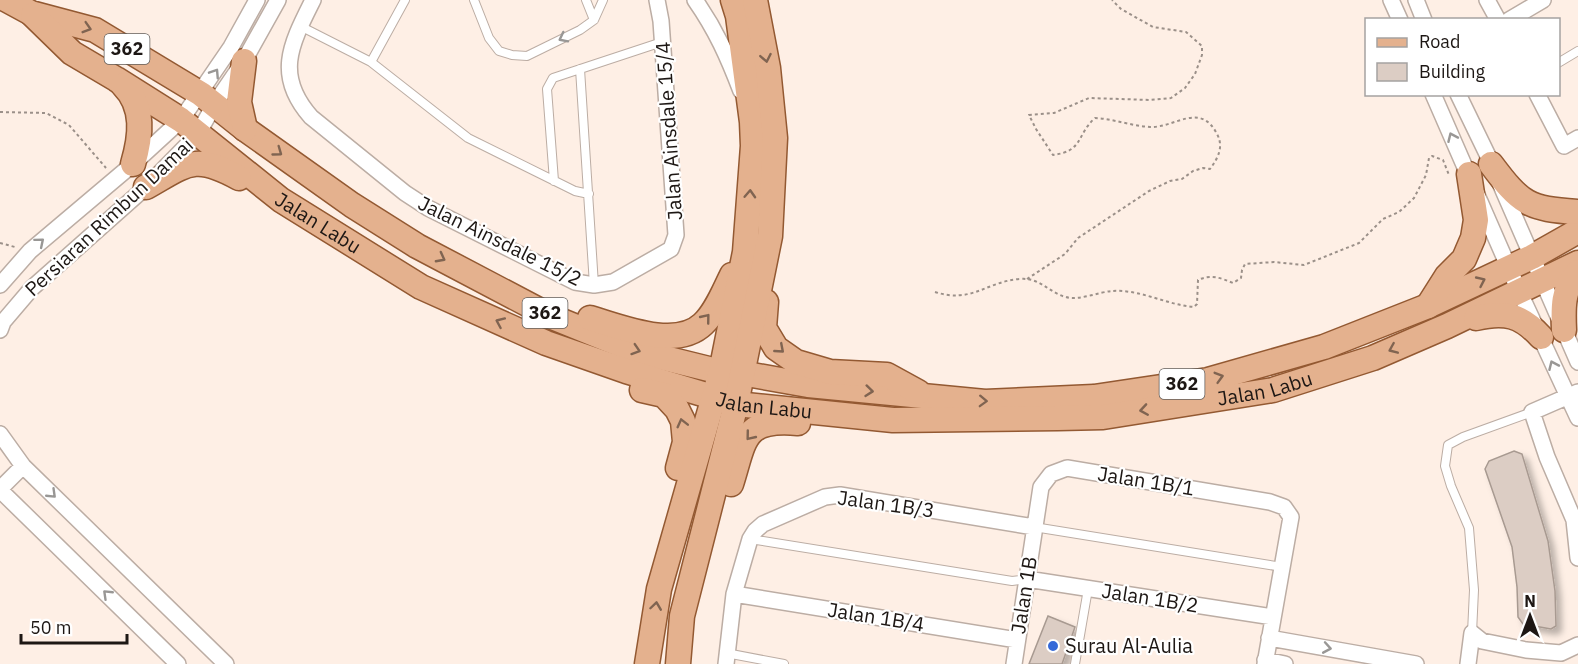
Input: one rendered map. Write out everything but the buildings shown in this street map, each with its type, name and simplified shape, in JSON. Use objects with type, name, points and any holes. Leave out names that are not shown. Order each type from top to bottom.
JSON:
[{"type":"main road","name":"Jalan Labu","points":[[7,0],[31,13],[95,30],[207,99],[352,205],[408,240],[552,317],[636,351],[731,372],[808,385],[985,402],[1094,397],[1208,380],[1324,347],[1428,306],[1532,257],[1578,231]]},
{"type":"main road","points":[[733,0],[738,16],[752,122],[749,216],[766,301],[764,328],[776,348],[796,362],[830,372],[887,375],[925,397]]},
{"type":"main road","points":[[552,317],[587,316],[663,337],[688,333],[703,324],[770,236],[775,138],[768,68],[756,0]]},
{"type":"main road","name":"Jalan Labu","points":[[31,13],[72,54],[116,79],[189,127],[281,200],[421,287],[546,343],[626,371],[725,401],[893,420],[928,421],[1103,417],[1272,390],[1373,358],[1447,326],[1578,263]]},
{"type":"main road","points":[[244,61],[239,102],[245,129]]},
{"type":"main road","points":[[116,79],[128,90],[136,102],[138,115],[138,146],[124,171]]},
{"type":"main road","points":[[146,187],[183,166],[199,163],[216,165],[281,200]]},
{"type":"main road","points":[[1491,164],[1522,201],[1545,210],[1578,212]]},
{"type":"main road","points":[[1428,306],[1447,276],[1464,259],[1473,238],[1476,220],[1460,176]]},
{"type":"main road","points":[[678,664],[682,616],[694,572],[725,401],[756,254]]},
{"type":"main road","points":[[1447,326],[1480,317],[1509,315],[1552,334],[1563,308],[1565,294],[1572,279],[1578,273]]},
{"type":"main road","points":[[546,343],[571,363],[634,388],[664,395],[677,409],[683,421],[685,442],[665,530],[666,562]]},
{"type":"main road","points":[[647,664],[659,589],[666,562],[725,401]]},
{"type":"main road","points":[[694,572],[725,505],[745,438],[756,428],[777,421],[862,428],[894,428],[928,421]]},
{"type":"street","points":[[189,127],[207,99],[231,47],[257,0]]},
{"type":"street","points":[[189,127],[207,99],[244,61],[278,0]]},
{"type":"street","name":"Jalan Ainsdale 15/2","points":[[313,0],[291,48],[289,65],[291,84],[298,103],[310,117],[405,193],[428,208],[576,282],[594,285]]},
{"type":"street","name":"Jalan Ainsdale 15/4","points":[[594,285],[613,282],[671,249],[676,235],[661,21],[657,0]]},
{"type":"street","points":[[695,0],[724,47],[752,122]]},
{"type":"street","points":[[1391,0],[1399,18]]},
{"type":"street","points":[[1416,0],[1423,18]]},
{"type":"street","points":[[1487,0],[1496,18]]},
{"type":"street","points":[[1512,18],[1543,0]]},
{"type":"street","points":[[1434,96],[1460,176],[1519,291],[1552,334],[1578,362]]},
{"type":"street","points":[[1459,96],[1542,280],[1552,334],[1575,405],[1532,412],[1547,457],[1574,520],[1578,558]]},
{"type":"street","points":[[1538,96],[1564,146],[1578,138]]},
{"type":"street","name":"Persiaran Rimbun Damai","points":[[0,285],[30,251],[124,171],[189,127]]},
{"type":"street","name":"Persiaran Rimbun Damai","points":[[0,330],[3,322],[32,288],[146,187],[189,127]]},
{"type":"street","points":[[0,434],[23,466],[226,664]]},
{"type":"street","points":[[23,466],[0,489],[178,664]]},
{"type":"street","name":"Jalan 1B/1","points":[[1034,526],[1041,487],[1051,474],[1067,468],[1270,502],[1284,507],[1292,517],[1282,567]]},
{"type":"street","name":"Jalan 1B/3","points":[[750,539],[763,524],[825,497],[840,495],[1034,526]]},
{"type":"street","name":"Jalan 1B","points":[[1014,664],[1034,526]]},
{"type":"street","points":[[726,659],[734,594],[750,539]]},
{"type":"street","points":[[1282,567],[1265,662],[1285,664]]},
{"type":"street","name":"Jalan 1B/2","points":[[1026,579],[1273,617]]},
{"type":"street","name":"Jalan 1B/4","points":[[734,594],[1017,640]]},
{"type":"street","points":[[1467,664],[1472,633],[1482,641],[1526,650],[1561,653],[1578,645]]},
{"type":"street","points":[[1269,638],[1354,659],[1416,664]]},
{"type":"lane","points":[[371,62],[405,0]]},
{"type":"lane","points":[[474,0],[489,38],[499,51],[527,56],[580,30],[594,20],[603,0]]},
{"type":"lane","points":[[586,0],[594,20]]},
{"type":"lane","points":[[300,26],[371,62],[468,138],[574,191],[588,194]]},
{"type":"lane","points":[[554,181],[547,88],[552,78],[662,42]]},
{"type":"lane","points":[[1560,62],[1578,51]]},
{"type":"lane","points":[[580,69],[594,285]]},
{"type":"lane","points":[[1472,633],[1474,590],[1469,528],[1450,486],[1445,466],[1448,445],[1463,437],[1532,412]]},
{"type":"lane","points":[[1034,526],[1282,567]]},
{"type":"lane","points":[[750,539],[1012,581],[1026,579]]},
{"type":"lane","points":[[1075,664],[1088,589]]},
{"type":"lane","points":[[726,659],[784,664]]},
{"type":"path","points":[[1027,279],[1065,254],[1078,238],[1149,190],[1182,178],[1193,171],[1203,168],[1210,169],[1220,149],[1220,140],[1210,124],[1193,117],[1159,127],[1095,118],[1088,124],[1075,148],[1066,154],[1053,155],[1035,129],[1029,115],[1053,113],[1089,98],[1150,100],[1171,98],[1185,88],[1199,64],[1202,46],[1186,32],[1153,27],[1141,18],[1121,9],[1112,0]]},
{"type":"path","points":[[0,112],[46,113],[69,125],[124,171]]},
{"type":"path","points":[[935,292],[947,296],[972,294],[1005,281],[1027,279],[1043,284],[1067,298],[1114,291],[1194,307],[1197,304],[1198,279],[1220,277],[1233,283],[1238,282],[1245,264],[1274,262],[1304,265],[1359,243],[1383,219],[1399,212],[1414,198],[1426,175],[1432,156],[1443,160],[1460,176]]},
{"type":"place","name":"Surau Al-Aulia","points":[[1053,646]]}]
